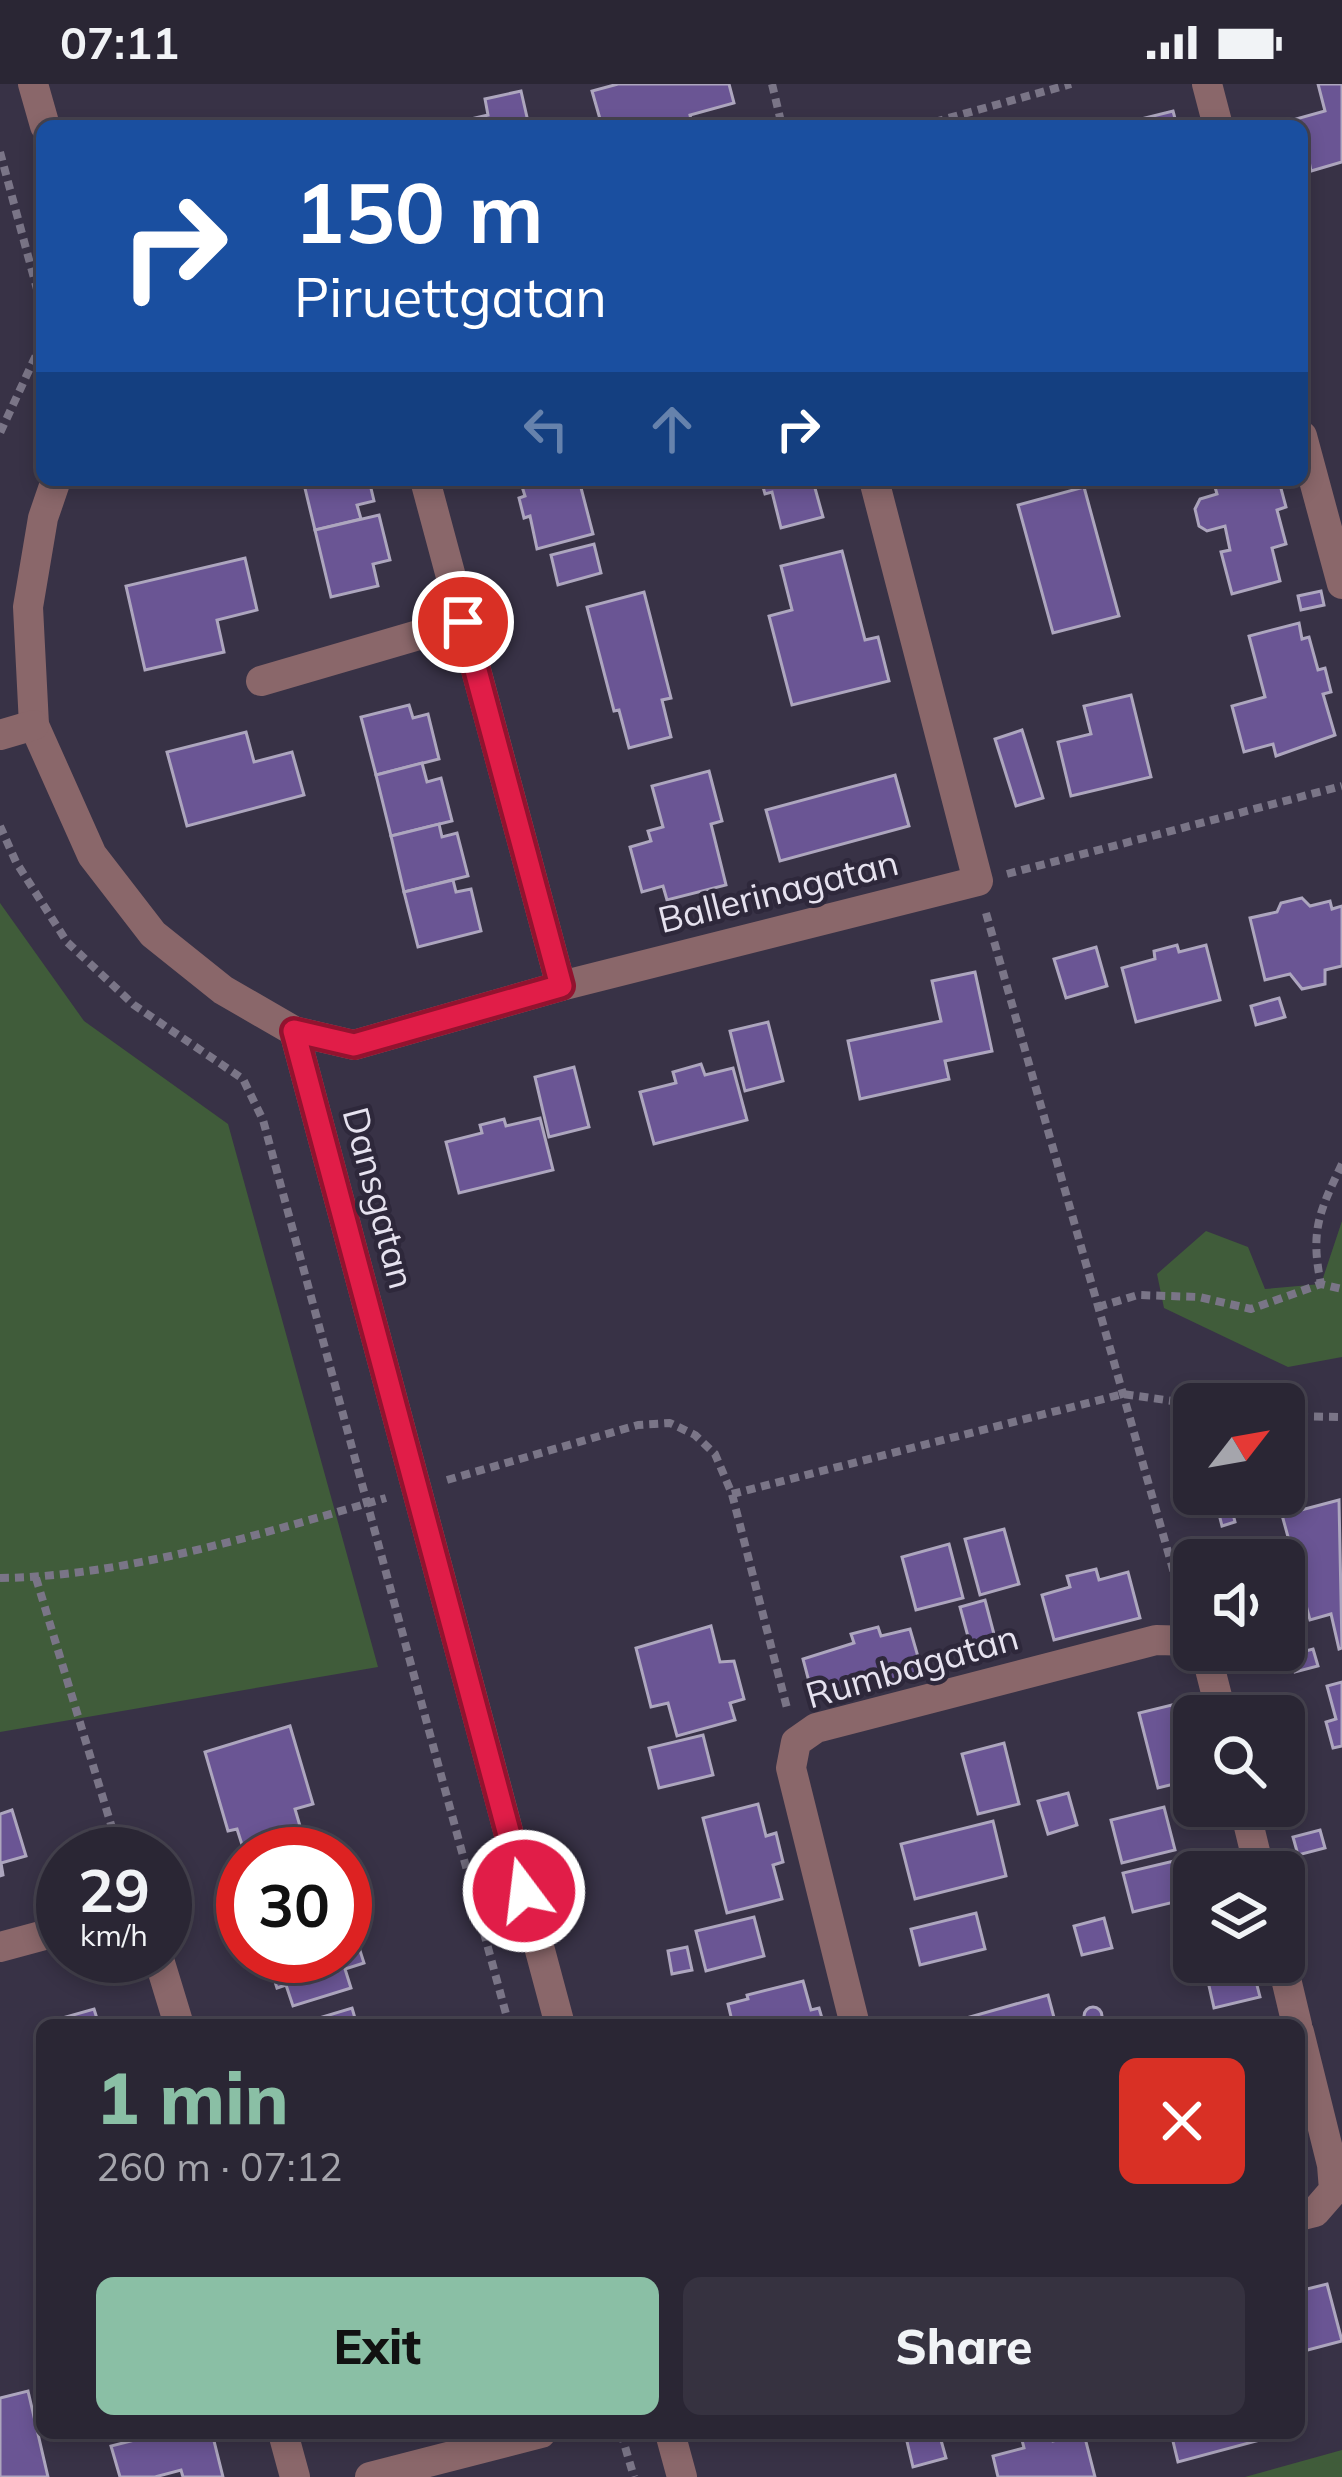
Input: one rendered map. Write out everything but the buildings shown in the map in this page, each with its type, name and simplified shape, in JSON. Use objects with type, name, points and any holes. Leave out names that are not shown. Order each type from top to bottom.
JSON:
[{"type":"street","points":[[33,84],[43,120]]},
{"type":"street","points":[[1207,84],[1216,120]]},
{"type":"street","points":[[1308,458],[1342,584]]},
{"type":"street","points":[[54,486],[43,518],[28,607],[34,725],[92,855],[153,934],[223,990],[294,1031]]},
{"type":"street","points":[[427,486],[561,986]]},
{"type":"street","points":[[876,486],[977,881]]},
{"type":"street","points":[[261,681],[463,622]]},
{"type":"street","points":[[0,735],[34,725]]},
{"type":"street","name":"Ballerinagatan","points":[[294,1031],[354,1045],[561,986],[977,881]]},
{"type":"street","name":"Dansgatan","points":[[294,1031],[558,2019]]},
{"type":"street","name":"Rumbagatan","points":[[853,2019],[791,1768],[796,1742],[816,1728],[1156,1640],[1173,1640]]},
{"type":"street","points":[[0,1947],[36,1937]]},
{"type":"street","points":[[166,1983],[177,2019]]},
{"type":"street","points":[[1287,1983],[1296,2019]]},
{"type":"street","points":[[1305,2060],[1334,2190],[1315,2212],[1305,2214]]},
{"type":"street","points":[[285,2439],[295,2477]]},
{"type":"street","points":[[370,2477],[518,2439]]},
{"type":"street","points":[[672,2439],[682,2477]]},
{"type":"path","points":[[772,84],[781,120]]},
{"type":"path","points":[[942,120],[1071,84]]},
{"type":"path","points":[[0,152],[36,285]]},
{"type":"path","points":[[0,433],[36,355]]},
{"type":"path","points":[[1173,1567],[977,881],[1342,786]]},
{"type":"path","points":[[0,826],[16,862],[67,942],[134,1005],[243,1078],[263,1120],[507,2019]]},
{"type":"path","points":[[1321,1284],[1313,1245],[1323,1204],[1342,1165]]},
{"type":"path","points":[[1098,1306],[1138,1295],[1199,1298],[1251,1309],[1321,1284],[1342,1289]]},
{"type":"path","points":[[732,1494],[1124,1394],[1173,1401]]},
{"type":"path","points":[[1305,1416],[1342,1417]]},
{"type":"path","points":[[0,1578],[136,1562],[367,1503],[638,1425],[670,1423],[695,1435],[715,1454],[732,1494],[796,1742]]},
{"type":"path","points":[[36,1577],[112,1827]]},
{"type":"path","points":[[623,2439],[634,2477]]},
{"type":"green space","points":[[0,903],[84,1021],[228,1124],[378,1667],[0,1732]]},
{"type":"green space","points":[[1342,1221],[1342,1357],[1288,1367],[1164,1308],[1157,1274],[1206,1231],[1248,1247],[1265,1289],[1321,1284]]},
{"type":"green space","points":[[1342,2450],[1342,2477],[1245,2477]]},
{"type":"route","points":[[463,622],[561,986],[354,1045],[294,1031],[524,1891]]}]
